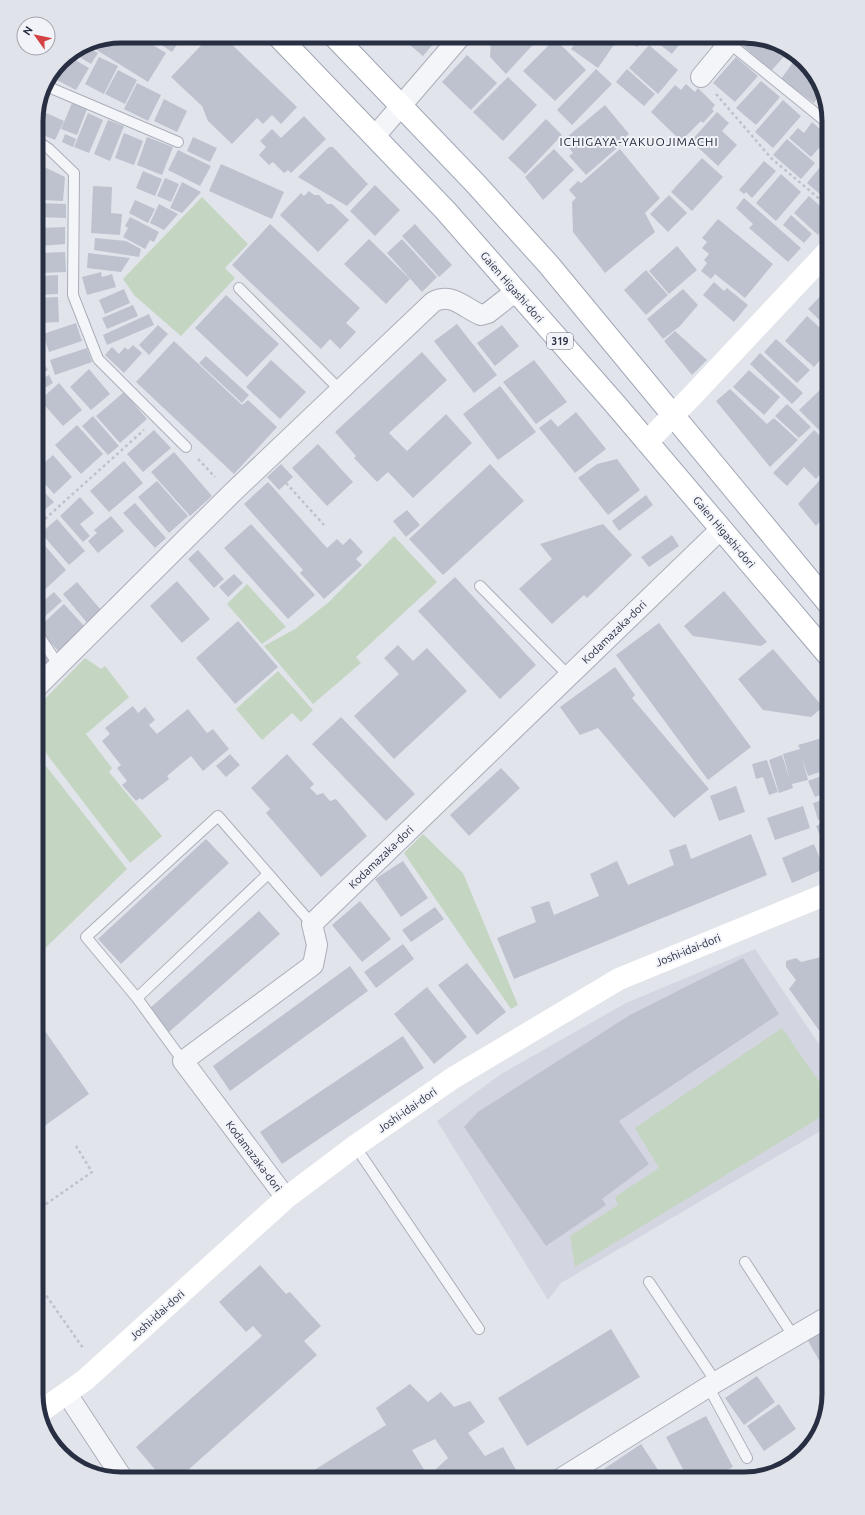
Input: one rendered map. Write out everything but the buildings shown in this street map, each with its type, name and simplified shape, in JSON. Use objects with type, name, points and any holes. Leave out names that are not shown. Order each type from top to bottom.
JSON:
[{"type":"main road","name":"Gaien Higashi-dori","points":[[285,43],[445,210],[647,442],[822,648]]},
{"type":"main road","points":[[341,43],[402,105],[549,265],[822,595]]},
{"type":"main road","points":[[647,442],[822,264]]},
{"type":"main road","name":"Joshi-idai-dori","points":[[44,1409],[85,1380],[286,1198],[354,1146],[454,1078],[619,979],[822,896]]},
{"type":"street","points":[[375,136],[455,43]]},
{"type":"street","points":[[701,77],[729,43]]},
{"type":"street","points":[[43,681],[232,493],[433,302],[441,298],[453,300],[481,315],[488,313],[516,291]]},
{"type":"street","name":"Kodamazaka-dori","points":[[312,924],[721,529]]},
{"type":"street","points":[[182,1061],[314,965],[317,945],[312,924]]},
{"type":"street","name":"Kodamazaka-dori","points":[[182,1061],[286,1198]]},
{"type":"street","points":[[571,1472],[712,1385],[822,1320]]},
{"type":"street","points":[[67,1394],[118,1472]]},
{"type":"lane","points":[[737,43],[822,118]]},
{"type":"lane","points":[[49,92],[178,142]]},
{"type":"lane","points":[[43,145],[74,173],[73,295],[98,359],[186,447]]},
{"type":"lane","points":[[239,288],[340,390]]},
{"type":"lane","points":[[480,586],[569,676]]},
{"type":"lane","points":[[43,642],[59,666]]},
{"type":"lane","points":[[182,1061],[136,998],[86,937],[218,816],[312,924]]},
{"type":"lane","points":[[136,998],[268,874]]},
{"type":"lane","points":[[354,1146],[479,1329]]},
{"type":"lane","points":[[745,1262],[794,1337]]},
{"type":"lane","points":[[649,1282],[712,1385],[747,1458]]},
{"type":"path","points":[[701,77],[771,158],[822,201]]},
{"type":"path","points":[[43,521],[157,419]]},
{"type":"path","points":[[186,447],[232,493]]},
{"type":"path","points":[[286,483],[324,525]]},
{"type":"path","points":[[43,1207],[92,1172],[76,1146]]},
{"type":"path","points":[[43,1291],[84,1349]]},
{"type":"shaded area","points":[[755,949],[822,1049],[822,1130],[561,1283],[548,1300],[437,1121],[501,1074],[626,1003]]},
{"type":"green space","points":[[202,197],[248,244],[225,268],[235,278],[181,336],[135,296],[123,279]]},
{"type":"green space","points":[[394,536],[437,582],[356,657],[361,663],[313,704],[264,646],[295,629],[329,602]]},
{"type":"green space","points":[[247,584],[286,627],[262,644],[227,604]]},
{"type":"green space","points":[[85,658],[101,669],[105,666],[129,697],[86,734],[112,768],[109,772],[162,836],[130,863],[43,749],[43,701]]},
{"type":"green space","points":[[278,671],[313,710],[301,722],[292,713],[262,740],[236,709]]},
{"type":"green space","points":[[46,766],[127,869],[43,950],[43,769]]},
{"type":"green space","points":[[423,834],[463,873],[518,1005],[511,1009],[404,853]]},
{"type":"green space","points":[[782,1028],[822,1086],[822,1116],[575,1267],[570,1236],[618,1205],[615,1197],[659,1168],[635,1128]]},
{"type":"district","name":"ICHIGAYA-YAKUOJIMACHI","points":[[639,142]]}]
